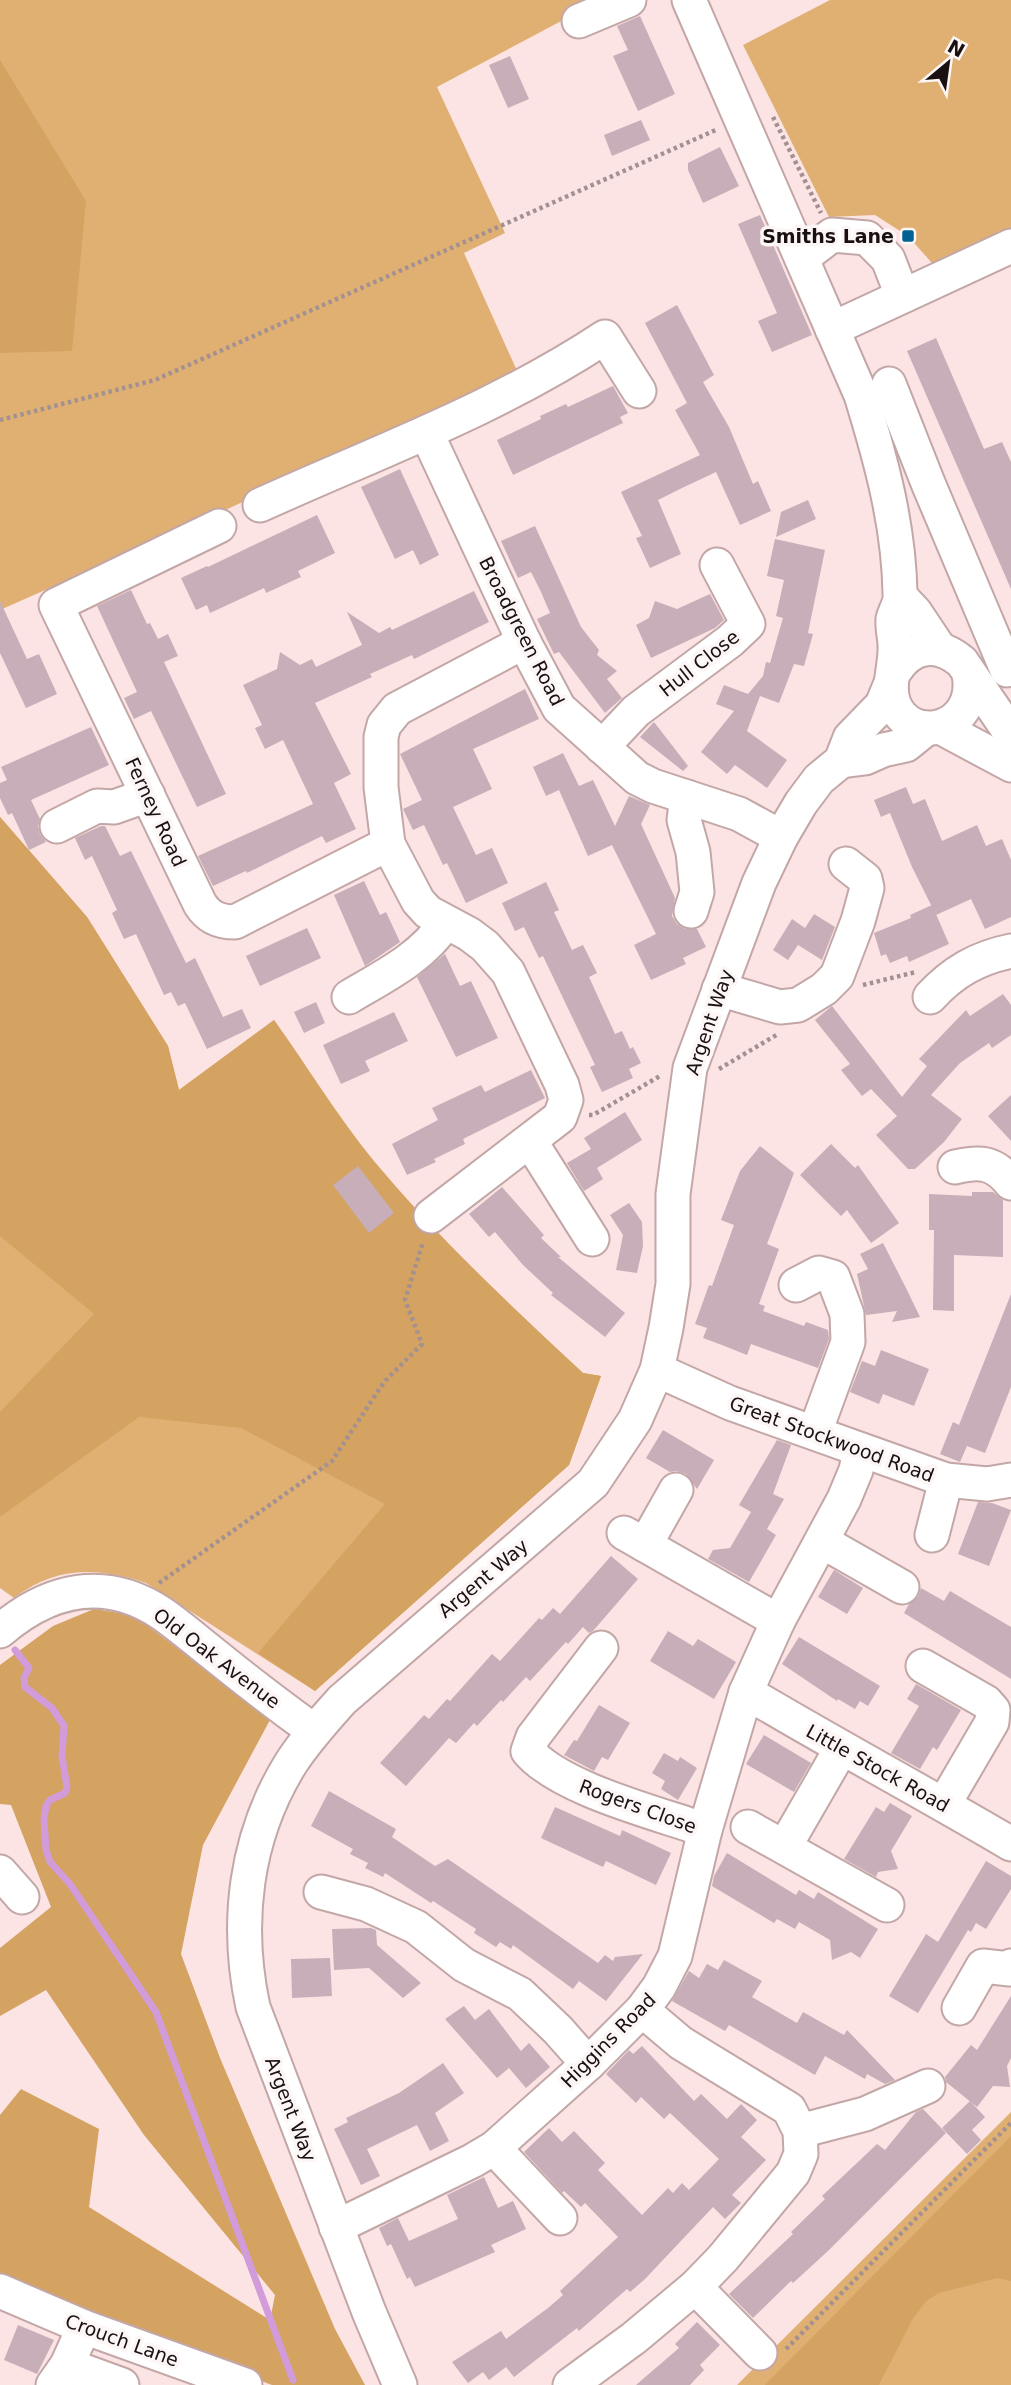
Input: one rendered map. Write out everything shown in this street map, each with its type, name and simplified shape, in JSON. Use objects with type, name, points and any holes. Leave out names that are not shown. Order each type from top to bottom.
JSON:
[{"type":"street","points":[[579,21],[629,0]]},
{"type":"street","points":[[689,0],[861,395],[890,497],[901,597],[893,621],[891,695],[896,707],[904,718],[915,725],[934,727],[1011,765]]},
{"type":"street","points":[[802,258],[832,235],[867,238],[888,259],[902,295]]},
{"type":"street","points":[[832,329],[1011,246]]},
{"type":"street","points":[[260,505],[427,434],[561,366],[605,337],[639,391]]},
{"type":"street","points":[[889,384],[1007,670]]},
{"type":"street","name":"Broadgreen Road","points":[[427,434],[524,642],[559,708],[638,778],[653,786],[738,814],[780,837]]},
{"type":"street","points":[[890,497],[928,483]]},
{"type":"street","name":"Ferney Road","points":[[219,526],[56,605],[200,904],[210,915],[225,922],[235,922],[388,844]]},
{"type":"street","name":"Hull Close","points":[[602,747],[636,711],[730,641],[748,624],[717,565]]},
{"type":"street","points":[[901,597],[915,612],[939,648]]},
{"type":"street","points":[[431,1216],[560,1117],[566,1100],[562,1085],[508,972],[485,946],[469,934],[428,912],[418,901],[388,844],[382,811],[381,737],[390,716],[397,709],[524,642]]},
{"type":"street","points":[[893,677],[901,660],[912,653],[925,648],[939,648],[951,653],[962,662],[1011,734]]},
{"type":"street","points":[[934,727],[953,722],[962,713],[969,701],[969,674]]},
{"type":"street","name":"Argent Way","points":[[400,2385],[369,2312],[253,2007],[244,1945],[247,1884],[259,1834],[290,1764],[314,1731],[342,1700],[593,1483],[635,1420],[657,1370],[673,1284],[673,1194],[690,1068],[759,883],[780,837],[819,779],[841,761],[850,738],[882,705],[893,677]]},
{"type":"street","name":"Argent Way","points":[[841,761],[865,758],[906,745],[934,727]]},
{"type":"street","points":[[57,826],[97,806],[114,807],[148,795]]},
{"type":"street","points":[[687,797],[684,820],[693,852],[697,892],[691,911]]},
{"type":"street","points":[[719,989],[780,1007],[798,1005],[811,999],[837,976],[858,921],[867,888],[865,879],[846,864]]},
{"type":"street","points":[[349,997],[408,962],[426,947],[445,923]]},
{"type":"street","points":[[930,997],[960,969],[982,958],[1011,951]]},
{"type":"street","points":[[530,1141],[592,1239]]},
{"type":"street","points":[[955,1167],[974,1162],[990,1165],[1011,1183]]},
{"type":"street","points":[[796,1285],[819,1273],[833,1278],[847,1314],[848,1342],[815,1432]]},
{"type":"street","name":"Great Stockwood Road","points":[[657,1370],[730,1403],[946,1480],[987,1484],[1011,1480]]},
{"type":"street","name":"Higgins Road","points":[[336,2227],[494,2148],[588,2064],[642,2010],[659,1987],[674,1956],[705,1830],[746,1692],[778,1621],[823,1542],[851,1483],[860,1450]]},
{"type":"street","points":[[932,1535],[946,1480]]},
{"type":"street","points":[[676,1490],[635,1539],[778,1621]]},
{"type":"street","points":[[823,1542],[902,1587]]},
{"type":"street","name":"Old Oak Avenue","points":[[0,1631],[25,1611],[65,1594],[86,1591],[124,1595],[162,1614],[314,1731]]},
{"type":"street","name":"Rogers Close","points":[[601,1648],[533,1737],[528,1751],[536,1760],[580,1787],[705,1830]]},
{"type":"street","points":[[923,1666],[986,1702],[993,1710],[992,1723],[944,1804]]},
{"type":"street","name":"Little Stock Road","points":[[746,1692],[841,1749],[944,1804],[1011,1844]]},
{"type":"street","points":[[785,1846],[841,1749]]},
{"type":"street","points":[[748,1827],[887,1905]]},
{"type":"street","points":[[0,1872],[22,1897]]},
{"type":"street","points":[[321,1892],[348,1898],[399,1919],[433,1939],[464,1965],[520,1994],[558,2030],[588,2064]]},
{"type":"street","points":[[959,2008],[983,1966],[1010,1967]]},
{"type":"street","points":[[570,2385],[634,2338],[695,2287],[723,2258],[793,2173],[801,2154],[800,2132],[794,2115],[782,2103],[681,2043],[642,2010]]},
{"type":"street","points":[[800,2132],[866,2113],[928,2086]]},
{"type":"street","points":[[494,2148],[560,2218]]},
{"type":"street","points":[[695,2287],[770,2354]]},
{"type":"street","name":"Crouch Lane","points":[[0,2291],[83,2327],[245,2385]]},
{"type":"street","points":[[83,2327],[60,2375],[122,2385]]},
{"type":"path","points":[[0,419],[155,380],[741,119]]},
{"type":"path","points":[[837,976],[860,986],[939,965],[960,969]]},
{"type":"path","points":[[560,1117],[593,1115],[672,1069],[690,1068],[716,1072],[787,1028]]},
{"type":"path","points":[[143,1603],[161,1581],[331,1461],[384,1382],[422,1344],[405,1300],[431,1216]]},
{"type":"path","points":[[770,2354],[1011,2123]]},
{"type":"shaded area","points":[[0,0],[601,0],[437,87],[505,233],[464,253],[518,373],[219,513],[0,610]]},
{"type":"shaded area","points":[[830,0],[1011,0],[1011,234],[939,271],[908,236],[875,215],[829,217],[743,45]]},
{"type":"shaded area","points":[[0,60],[86,201],[72,351],[0,353]]},
{"type":"shaded area","points":[[0,817],[87,917],[168,1046],[179,1090],[274,1020],[360,1143],[397,1188],[501,1296],[583,1373],[601,1376],[569,1465],[315,1691],[146,1583],[111,1574],[78,1572],[46,1580],[14,1598],[0,1588]]},
{"type":"shaded area","points":[[0,817],[87,917],[168,1046],[179,1090],[274,1020],[360,1143],[397,1188],[501,1296],[583,1373],[601,1376],[569,1465],[315,1691],[258,1653],[385,1504],[241,1428],[139,1417],[0,1517],[0,1412],[94,1314],[0,1236]]},
{"type":"shaded area","points":[[94,1609],[133,1615],[271,1718],[203,1845],[181,1954],[220,2058],[335,2329],[365,2385],[272,2385],[0,2282],[0,2115],[21,2089],[99,2129],[89,2207],[270,2320],[275,2295],[144,2135],[46,1990],[0,2016],[0,1948],[51,1907],[11,1805],[0,1804],[0,1665],[53,1626]]},
{"type":"shaded area","points":[[1011,2112],[1011,2385],[737,2385]]},
{"type":"shaded area","points":[[1011,2136],[1011,2281],[997,2278],[939,2293],[926,2301],[912,2320],[879,2385],[765,2385]]},
{"type":"building","points":[[640,16],[675,94],[638,111],[613,56],[628,50],[617,26]]},
{"type":"building","points":[[510,56],[529,99],[508,108],[489,65]]},
{"type":"building","points":[[641,120],[650,140],[612,156],[604,135]]},
{"type":"building","points":[[720,147],[739,186],[703,203],[688,170],[688,163]]},
{"type":"building","points":[[760,215],[812,335],[772,352],[758,321],[777,313],[738,224]]},
{"type":"building","points":[[677,305],[714,375],[703,382],[729,427],[753,484],[758,481],[771,511],[740,525],[716,472],[682,488],[658,500],[681,554],[650,568],[636,538],[642,536],[621,492],[700,455],[675,410],[687,403],[645,323]]},
{"type":"building","points":[[936,338],[984,449],[1002,442],[1011,462],[1011,589],[907,351]]},
{"type":"building","points":[[613,386],[628,413],[620,417],[623,423],[513,475],[497,440],[541,419],[540,416],[566,404],[568,407]]},
{"type":"building","points":[[400,469],[439,555],[420,565],[413,550],[395,559],[361,487]]},
{"type":"building","points":[[808,500],[816,519],[776,537],[781,512]]},
{"type":"building","points":[[317,515],[335,553],[298,571],[301,577],[266,593],[264,588],[210,613],[207,605],[196,610],[181,578]]},
{"type":"building","points":[[535,526],[581,627],[599,650],[597,655],[617,671],[607,679],[622,698],[605,713],[559,652],[554,654],[537,619],[550,613],[541,592],[531,572],[518,578],[501,541]]},
{"type":"building","points":[[775,539],[825,550],[808,633],[813,634],[804,666],[794,664],[779,703],[760,696],[747,731],[787,760],[767,788],[735,765],[727,774],[701,752],[734,711],[716,704],[724,685],[748,694],[763,676],[766,662],[770,663],[783,618],[776,616],[784,580],[767,576]]},
{"type":"building","points":[[131,590],[147,624],[150,623],[158,639],[168,634],[178,656],[164,662],[226,794],[197,807],[151,711],[134,719],[124,698],[137,692],[97,606]]},
{"type":"building","points":[[474,591],[489,622],[414,659],[412,655],[370,674],[372,677],[315,703],[351,774],[334,783],[356,829],[326,843],[322,836],[247,873],[246,871],[213,886],[198,856],[313,804],[283,740],[265,749],[255,728],[262,725],[243,685],[277,669],[280,652],[300,665],[312,659],[316,667],[362,645],[347,612],[379,633],[390,627],[392,630]]},
{"type":"building","points":[[710,594],[724,620],[715,628],[651,658],[636,625],[649,618],[655,601],[677,609]]},
{"type":"building","points":[[0,601],[27,659],[39,654],[57,694],[26,708],[0,653]]},
{"type":"building","points":[[525,689],[539,719],[473,749],[492,789],[453,807],[476,855],[492,848],[508,883],[466,903],[447,863],[443,865],[424,825],[413,830],[403,809],[422,800],[400,754]]},
{"type":"building","points":[[654,722],[688,766],[683,771],[640,737]]},
{"type":"building","points":[[91,727],[109,765],[31,800],[40,819],[40,834],[46,842],[29,850],[12,813],[8,815],[0,798],[0,783],[7,780],[1,767]]},
{"type":"building","points":[[563,753],[579,786],[593,780],[615,826],[629,796],[650,805],[641,824],[675,898],[672,916],[677,924],[685,929],[697,929],[706,947],[683,958],[686,964],[651,980],[634,945],[656,934],[612,845],[588,856],[559,790],[546,796],[533,767]]},
{"type":"building","points":[[906,787],[913,804],[925,799],[942,841],[977,825],[986,846],[1002,839],[1011,860],[1011,917],[985,929],[971,899],[936,915],[912,867],[890,813],[881,817],[874,800]]},
{"type":"building","points":[[105,826],[120,856],[131,851],[186,963],[195,958],[223,1017],[242,1009],[251,1028],[207,1049],[185,1003],[178,1006],[171,992],[164,995],[136,934],[124,939],[112,913],[117,910],[92,856],[85,860],[75,838]]},
{"type":"building","points":[[364,881],[380,915],[386,912],[400,942],[365,966],[334,895]]},
{"type":"building","points":[[546,882],[559,910],[554,912],[572,950],[583,945],[597,973],[589,977],[615,1034],[622,1031],[630,1049],[633,1047],[641,1063],[629,1069],[633,1078],[602,1092],[590,1067],[595,1065],[543,956],[539,958],[524,927],[515,931],[502,903]]},
{"type":"building","points":[[932,905],[949,944],[909,962],[907,956],[890,963],[886,954],[881,956],[874,933],[911,918],[910,915]]},
{"type":"building","points":[[814,914],[835,927],[822,960],[798,945],[788,960],[773,950],[792,919],[805,928]]},
{"type":"building","points":[[307,928],[321,958],[260,986],[246,956]]},
{"type":"building","points":[[445,954],[460,986],[471,981],[498,1038],[456,1057],[417,977]]},
{"type":"building","points":[[1003,994],[1011,1005],[1011,1035],[992,1048],[989,1043],[960,1063],[931,1095],[962,1119],[944,1142],[915,1169],[908,1169],[876,1135],[897,1116],[871,1089],[862,1096],[841,1070],[850,1064],[815,1020],[832,1006],[902,1097],[927,1066],[919,1059],[966,1010],[970,1016]]},
{"type":"building","points":[[316,1002],[325,1023],[304,1033],[294,1012]]},
{"type":"building","points":[[394,1012],[408,1041],[365,1061],[370,1071],[341,1084],[323,1045]]},
{"type":"building","points":[[531,1070],[545,1098],[463,1139],[465,1144],[434,1159],[436,1162],[407,1175],[392,1144],[438,1120],[432,1108],[481,1085],[485,1092]]},
{"type":"building","points":[[1011,1095],[1011,1141],[988,1116]]},
{"type":"building","points":[[625,1112],[642,1140],[597,1168],[603,1179],[584,1191],[567,1163],[591,1149],[584,1138]]},
{"type":"building","points":[[831,1144],[855,1168],[858,1165],[899,1223],[871,1243],[847,1210],[841,1216],[800,1175]]},
{"type":"building","points":[[760,1146],[794,1173],[767,1244],[779,1249],[759,1304],[765,1306],[763,1311],[804,1326],[806,1322],[828,1330],[829,1339],[818,1368],[751,1344],[747,1355],[703,1338],[707,1328],[695,1324],[734,1225],[721,1220],[740,1171]]},
{"type":"building","points":[[358,1166],[394,1213],[369,1233],[333,1185]]},
{"type":"building","points":[[502,1187],[544,1235],[541,1238],[561,1257],[558,1257],[625,1313],[605,1337],[551,1295],[553,1293],[523,1265],[495,1232],[489,1237],[469,1214]]},
{"type":"building","points":[[972,1192],[993,1192],[1003,1200],[1003,1257],[954,1255],[954,1311],[933,1310],[934,1230],[929,1230],[929,1194],[972,1196]]},
{"type":"building","points":[[629,1203],[642,1222],[643,1246],[637,1273],[616,1270],[623,1235],[610,1215]]},
{"type":"building","points":[[883,1243],[920,1317],[892,1322],[897,1311],[866,1315],[857,1274],[868,1269],[860,1254]]},
{"type":"building","points":[[1011,1294],[1011,1387],[985,1453],[967,1446],[960,1462],[940,1454],[953,1422],[959,1425]]},
{"type":"building","points":[[881,1350],[929,1369],[914,1406],[883,1394],[879,1404],[850,1392],[862,1361],[875,1366]]},
{"type":"building","points":[[663,1430],[714,1460],[697,1489],[686,1474],[670,1472],[646,1458]]},
{"type":"building","points":[[777,1440],[791,1445],[773,1494],[784,1499],[767,1529],[776,1535],[749,1582],[708,1559],[713,1550],[730,1548],[751,1512],[739,1505]]},
{"type":"building","points":[[978,1502],[992,1503],[1011,1510],[989,1566],[958,1554]]},
{"type":"building","points":[[611,1556],[638,1579],[593,1631],[589,1633],[583,1627],[530,1681],[526,1677],[477,1726],[474,1723],[456,1743],[449,1738],[406,1786],[380,1763],[424,1715],[429,1719],[447,1699],[450,1701],[492,1654],[500,1661],[539,1618],[542,1620],[553,1608],[560,1614]]},
{"type":"building","points":[[834,1570],[863,1588],[847,1614],[818,1597]]},
{"type":"building","points":[[921,1588],[944,1601],[950,1591],[1011,1627],[1011,1679],[904,1613],[909,1604],[918,1597]]},
{"type":"building","points":[[668,1631],[693,1646],[698,1639],[736,1662],[714,1699],[650,1661]]},
{"type":"building","points":[[799,1637],[880,1686],[868,1706],[860,1701],[855,1709],[838,1699],[837,1701],[782,1664]]},
{"type":"building","points":[[916,1684],[961,1710],[937,1750],[933,1747],[920,1769],[891,1753],[919,1706],[907,1699]]},
{"type":"building","points":[[599,1705],[630,1723],[608,1760],[602,1757],[594,1771],[564,1755],[574,1740],[577,1741]]},
{"type":"building","points":[[764,1735],[811,1763],[794,1792],[746,1764]]},
{"type":"building","points":[[664,1753],[678,1761],[680,1757],[697,1768],[678,1800],[661,1789],[665,1781],[652,1773]]},
{"type":"building","points":[[329,1791],[396,1829],[392,1837],[435,1866],[448,1859],[598,1963],[605,1955],[613,1961],[615,1957],[643,1954],[606,2001],[579,1981],[573,1989],[513,1945],[511,1949],[500,1942],[496,1947],[474,1933],[476,1929],[433,1901],[431,1903],[385,1873],[383,1877],[365,1868],[368,1863],[350,1854],[353,1849],[311,1826]]},
{"type":"building","points":[[890,1803],[912,1816],[891,1851],[898,1869],[878,1872],[876,1877],[844,1859],[876,1807],[884,1812]]},
{"type":"building","points":[[555,1807],[620,1836],[622,1830],[671,1853],[656,1885],[606,1861],[603,1867],[541,1838]]},
{"type":"building","points":[[727,1853],[796,1895],[799,1890],[814,1899],[818,1892],[878,1929],[860,1958],[851,1952],[832,1960],[830,1940],[799,1922],[795,1929],[777,1919],[774,1923],[712,1886],[714,1876]]},
{"type":"building","points":[[986,1861],[1011,1876],[1011,1889],[986,1929],[976,1923],[971,1932],[968,1930],[918,2013],[889,1996],[926,1934],[938,1942]]},
{"type":"building","points":[[332,1929],[376,1930],[377,1945],[421,1983],[403,1998],[369,1968],[334,1970]]},
{"type":"building","points":[[330,1958],[332,1996],[292,1998],[291,1959]]},
{"type":"building","points":[[724,1960],[762,1981],[752,1997],[797,2023],[803,2012],[844,2035],[847,2030],[895,2080],[885,2084],[867,2074],[865,2079],[825,2056],[815,2075],[729,2025],[725,2031],[672,2001],[689,1971],[699,1978],[707,1964],[718,1970]]},
{"type":"building","points":[[1011,1996],[1011,2058],[1007,2066],[1010,2087],[993,2086],[977,2107],[946,2082],[945,2077],[971,2045],[977,2050]]},
{"type":"building","points":[[464,2006],[475,2020],[489,2009],[521,2051],[529,2043],[550,2067],[526,2088],[509,2068],[497,2078],[445,2019]]},
{"type":"building","points":[[642,2046],[694,2101],[701,2094],[727,2119],[741,2104],[757,2120],[741,2137],[766,2160],[732,2195],[741,2203],[725,2219],[713,2207],[645,2279],[630,2292],[627,2289],[579,2331],[577,2328],[514,2377],[506,2367],[489,2380],[483,2372],[468,2383],[452,2362],[501,2331],[506,2339],[548,2308],[563,2295],[560,2291],[618,2237],[585,2203],[581,2207],[564,2191],[562,2193],[524,2152],[549,2128],[562,2142],[574,2131],[605,2163],[598,2170],[642,2215],[668,2188],[673,2193],[682,2183],[689,2190],[719,2159],[670,2113],[664,2119],[641,2097],[636,2103],[606,2074],[629,2050],[633,2054]]},
{"type":"building","points":[[443,2063],[464,2093],[435,2113],[449,2141],[430,2151],[417,2125],[367,2149],[380,2176],[361,2185],[334,2129],[348,2122],[346,2118],[399,2093]]},
{"type":"building","points":[[970,2101],[985,2117],[972,2130],[981,2140],[967,2154],[942,2128]]},
{"type":"building","points":[[923,2109],[946,2133],[828,2251],[793,2283],[791,2281],[753,2318],[729,2294],[793,2234],[791,2232],[825,2199],[822,2196],[877,2144],[885,2150],[916,2112]]},
{"type":"building","points":[[484,2177],[498,2208],[513,2201],[526,2229],[491,2245],[495,2252],[415,2287],[410,2277],[407,2279],[391,2244],[387,2246],[379,2228],[398,2218],[409,2241],[458,2219],[447,2195]]},
{"type":"building","points":[[697,2322],[720,2345],[700,2365],[704,2370],[690,2385],[636,2385],[679,2348],[675,2344]]},
{"type":"building","points":[[18,2325],[54,2340],[37,2374],[4,2360]]},
{"type":"waterway","points":[[15,1650],[29,1668],[24,1678],[25,1687],[52,1708],[64,1726],[62,1756],[67,1787],[65,1793],[50,1800],[44,1819],[46,1850],[50,1862],[70,1884],[156,2012],[293,2380]]},
{"type":"place","name":"Smiths Lane","points":[[908,236]]}]
